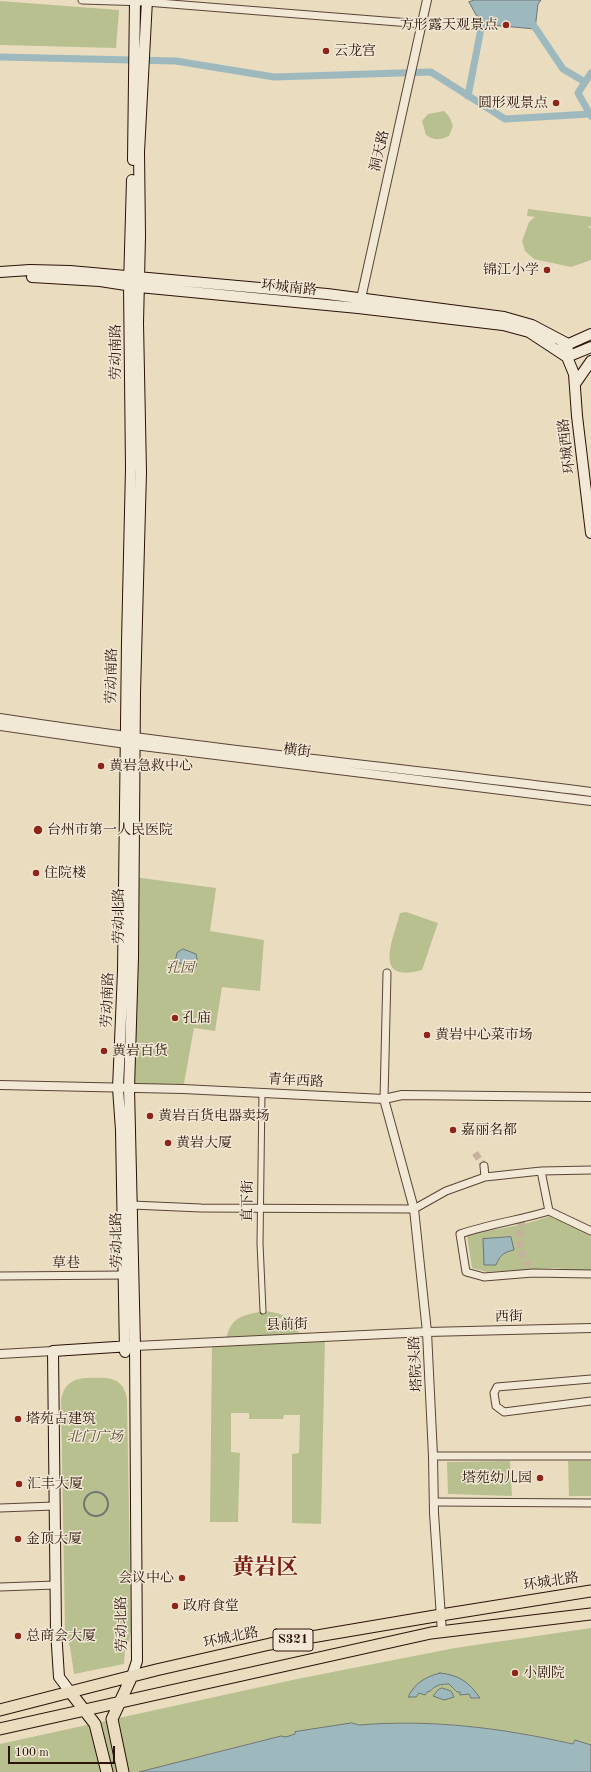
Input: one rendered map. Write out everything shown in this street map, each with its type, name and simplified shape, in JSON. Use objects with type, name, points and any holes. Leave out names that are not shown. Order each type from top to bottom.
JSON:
[{"type":"main road","points":[[135,1],[139,49]]},
{"type":"main road","points":[[139,49],[147,1]]},
{"type":"main road","name":"劳动南路","points":[[128,1275],[118,1088],[130,741],[131,468],[134,281],[140,152],[138,86],[139,49]]},
{"type":"main road","points":[[0,272],[30,270],[70,271],[134,281]]},
{"type":"main road","name":"环城南路","points":[[0,279],[42,277],[100,281],[134,281],[360,303],[504,325],[529,332],[567,357]]},
{"type":"main road","points":[[360,303],[504,317],[532,325],[568,344]]},
{"type":"main road","points":[[556,350],[591,334]]},
{"type":"main road","points":[[568,344],[567,357],[591,347]]},
{"type":"main road","name":"环城西路","points":[[567,357],[574,374],[577,416],[591,533]]},
{"type":"main road","points":[[575,384],[591,361]]},
{"type":"main road","name":"劳动北路","points":[[123,1772],[114,1736],[112,1719],[132,1676],[137,1661],[128,1275],[132,1205],[129,1088],[133,957],[130,741]]},
{"type":"main road","name":"县前街","points":[[53,1353],[130,1349]]},
{"type":"main road","points":[[53,1353],[55,1585],[59,1677],[95,1724],[107,1772]]},
{"type":"main road","name":"环城北路","points":[[0,1710],[71,1693],[132,1676],[270,1644],[591,1591]]},
{"type":"main road","name":"S321","points":[[0,1729],[431,1633],[591,1614]]},
{"type":"street","points":[[82,0],[147,1],[423,24]]},
{"type":"street","name":"洞天路","points":[[360,303],[423,24],[427,0]]},
{"type":"street","name":"横街","points":[[0,718],[130,741]]},
{"type":"street","name":"横街","points":[[0,726],[395,772],[591,792]]},
{"type":"street","name":"横街","points":[[395,772],[591,801]]},
{"type":"street","points":[[384,1099],[387,973]]},
{"type":"street","name":"青年西路","points":[[0,1085],[183,1089],[214,1092],[262,1092],[384,1099],[402,1095],[591,1097]]},
{"type":"street","name":"直下街","points":[[262,1092],[260,1243],[263,1311]]},
{"type":"street","name":"塔院头路","points":[[384,1099],[414,1209],[427,1332],[434,1456],[434,1502],[442,1632]]},
{"type":"street","points":[[484,1166],[485,1177]]},
{"type":"street","points":[[132,1205],[201,1208],[414,1209],[446,1191],[485,1177],[542,1171],[591,1170]]},
{"type":"street","points":[[542,1171],[549,1211]]},
{"type":"street","points":[[591,1231],[549,1211],[522,1220],[479,1227],[460,1234],[466,1272],[484,1277],[533,1273],[591,1274]]},
{"type":"street","name":"草巷","points":[[0,1276],[128,1275]]},
{"type":"street","name":"西街","points":[[427,1332],[591,1328]]},
{"type":"street","name":"县前街","points":[[130,1349],[148,1345],[427,1332]]},
{"type":"street","name":"县前街","points":[[0,1354],[42,1352],[53,1353]]},
{"type":"street","points":[[591,1379],[497,1387],[494,1393],[496,1406],[504,1412],[591,1401]]},
{"type":"street","points":[[434,1456],[591,1456]]},
{"type":"street","points":[[434,1502],[591,1503]]},
{"type":"street","points":[[0,1508],[54,1506]]},
{"type":"street","points":[[0,1587],[55,1585]]},
{"type":"green space","points":[[0,1],[119,10],[116,48],[0,45]]},
{"type":"green space","points":[[444,111],[449,116],[453,126],[449,136],[438,139],[426,135],[422,121],[428,114]]},
{"type":"green space","points":[[528,209],[591,217],[591,226],[588,226],[591,229],[591,260],[571,267],[534,259],[525,251],[522,241],[529,222],[535,217],[527,216]]},
{"type":"green space","name":"孔园","points":[[134,877],[216,888],[210,931],[264,940],[260,991],[222,987],[215,1031],[194,1028],[183,1089],[129,1088]]},
{"type":"green space","points":[[406,912],[438,923],[422,970],[406,973],[396,971],[391,965],[390,957],[393,935],[400,913]]},
{"type":"green space","points":[[549,1216],[591,1235],[591,1271],[555,1268],[487,1272],[472,1268],[467,1236],[529,1223]]},
{"type":"green space","points":[[263,1311],[277,1313],[287,1317],[295,1325],[301,1338],[325,1338],[321,1524],[292,1523],[292,1454],[299,1453],[300,1415],[284,1415],[283,1419],[249,1419],[249,1413],[231,1413],[231,1452],[240,1453],[238,1522],[210,1522],[212,1342],[226,1341],[230,1327],[234,1322],[248,1314]]},
{"type":"green space","name":"北门广场","points":[[107,1378],[115,1380],[121,1384],[127,1399],[131,1632],[129,1641],[125,1648],[124,1664],[74,1674],[70,1647],[65,1633],[61,1400],[67,1386],[78,1379]]},
{"type":"green space","points":[[510,1461],[512,1496],[448,1494],[447,1462]]},
{"type":"green space","points":[[568,1461],[591,1461],[591,1496],[569,1496]]},
{"type":"green space","points":[[591,1628],[591,1745],[575,1741],[574,1744],[520,1733],[467,1726],[414,1723],[359,1725],[352,1723],[286,1737],[280,1736],[139,1772],[0,1772],[0,1744],[297,1679],[455,1648]]},
{"type":"water","points":[[475,0],[541,0],[538,4],[535,29],[491,25],[476,15],[469,2]]},
{"type":"water","points":[[183,949],[196,954],[196,967],[175,962],[177,953]]},
{"type":"water","points":[[511,1237],[514,1250],[503,1254],[496,1265],[484,1265],[483,1239]]},
{"type":"water","points":[[440,1673],[463,1680],[480,1698],[471,1698],[469,1694],[460,1695],[460,1692],[457,1692],[449,1684],[438,1685],[429,1692],[428,1691],[425,1695],[419,1693],[416,1697],[408,1697],[417,1684],[421,1681]]},
{"type":"water","points":[[442,1688],[451,1691],[454,1697],[444,1700],[433,1696]]},
{"type":"water","points":[[352,1723],[359,1725],[414,1723],[467,1726],[520,1733],[573,1744],[575,1740],[591,1745],[591,1772],[139,1772],[281,1736],[286,1737],[295,1734],[295,1732]]},
{"type":"waterway","points":[[468,96],[483,18]]},
{"type":"waterway","points":[[530,20],[563,69],[585,82]]},
{"type":"waterway","points":[[0,57],[176,61],[274,77],[431,72],[505,119],[590,114]]},
{"type":"waterway","points":[[591,73],[578,93],[591,116]]},
{"type":"waterway","points":[[96,1492],[101,1493],[107,1499],[108,1504],[107,1509],[101,1515],[96,1516],[91,1515],[85,1509],[84,1504],[85,1499],[91,1493],[96,1492]]},
{"type":"tunnel","points":[[475,1153],[484,1166]]},
{"type":"tunnel","points":[[522,1220],[519,1235],[520,1248],[533,1273]]},
{"type":"place","name":"方形露天观景点","points":[[506,25]]},
{"type":"place","name":"云龙宫","points":[[326,51]]},
{"type":"place","name":"圆形观景点","points":[[556,103]]},
{"type":"place","name":"锦江小学","points":[[547,270]]},
{"type":"place","name":"黄岩急救中心","points":[[101,766]]},
{"type":"place","name":"台州市第一人民医院","points":[[38,830]]},
{"type":"place","name":"住院楼","points":[[36,873]]},
{"type":"place","name":"孔庙","points":[[175,1018]]},
{"type":"place","name":"黄岩中心菜市场","points":[[427,1035]]},
{"type":"place","name":"黄岩百货","points":[[104,1051]]},
{"type":"place","name":"黄岩百货电器卖场","points":[[150,1116]]},
{"type":"place","name":"嘉丽名都","points":[[453,1130]]},
{"type":"place","name":"黄岩大厦","points":[[168,1143]]},
{"type":"place","name":"塔苑古建筑","points":[[18,1419]]},
{"type":"place","name":"塔苑幼儿园","points":[[540,1478]]},
{"type":"place","name":"汇丰大厦","points":[[19,1484]]},
{"type":"place","name":"金顶大厦","points":[[18,1539]]},
{"type":"place","name":"会议中心","points":[[182,1578]]},
{"type":"place","name":"政府食堂","points":[[175,1606]]},
{"type":"place","name":"总商会大厦","points":[[18,1636]]},
{"type":"place","name":"小剧院","points":[[515,1673]]},
{"type":"district","name":"黄岩区","points":[[265,1568]]}]
